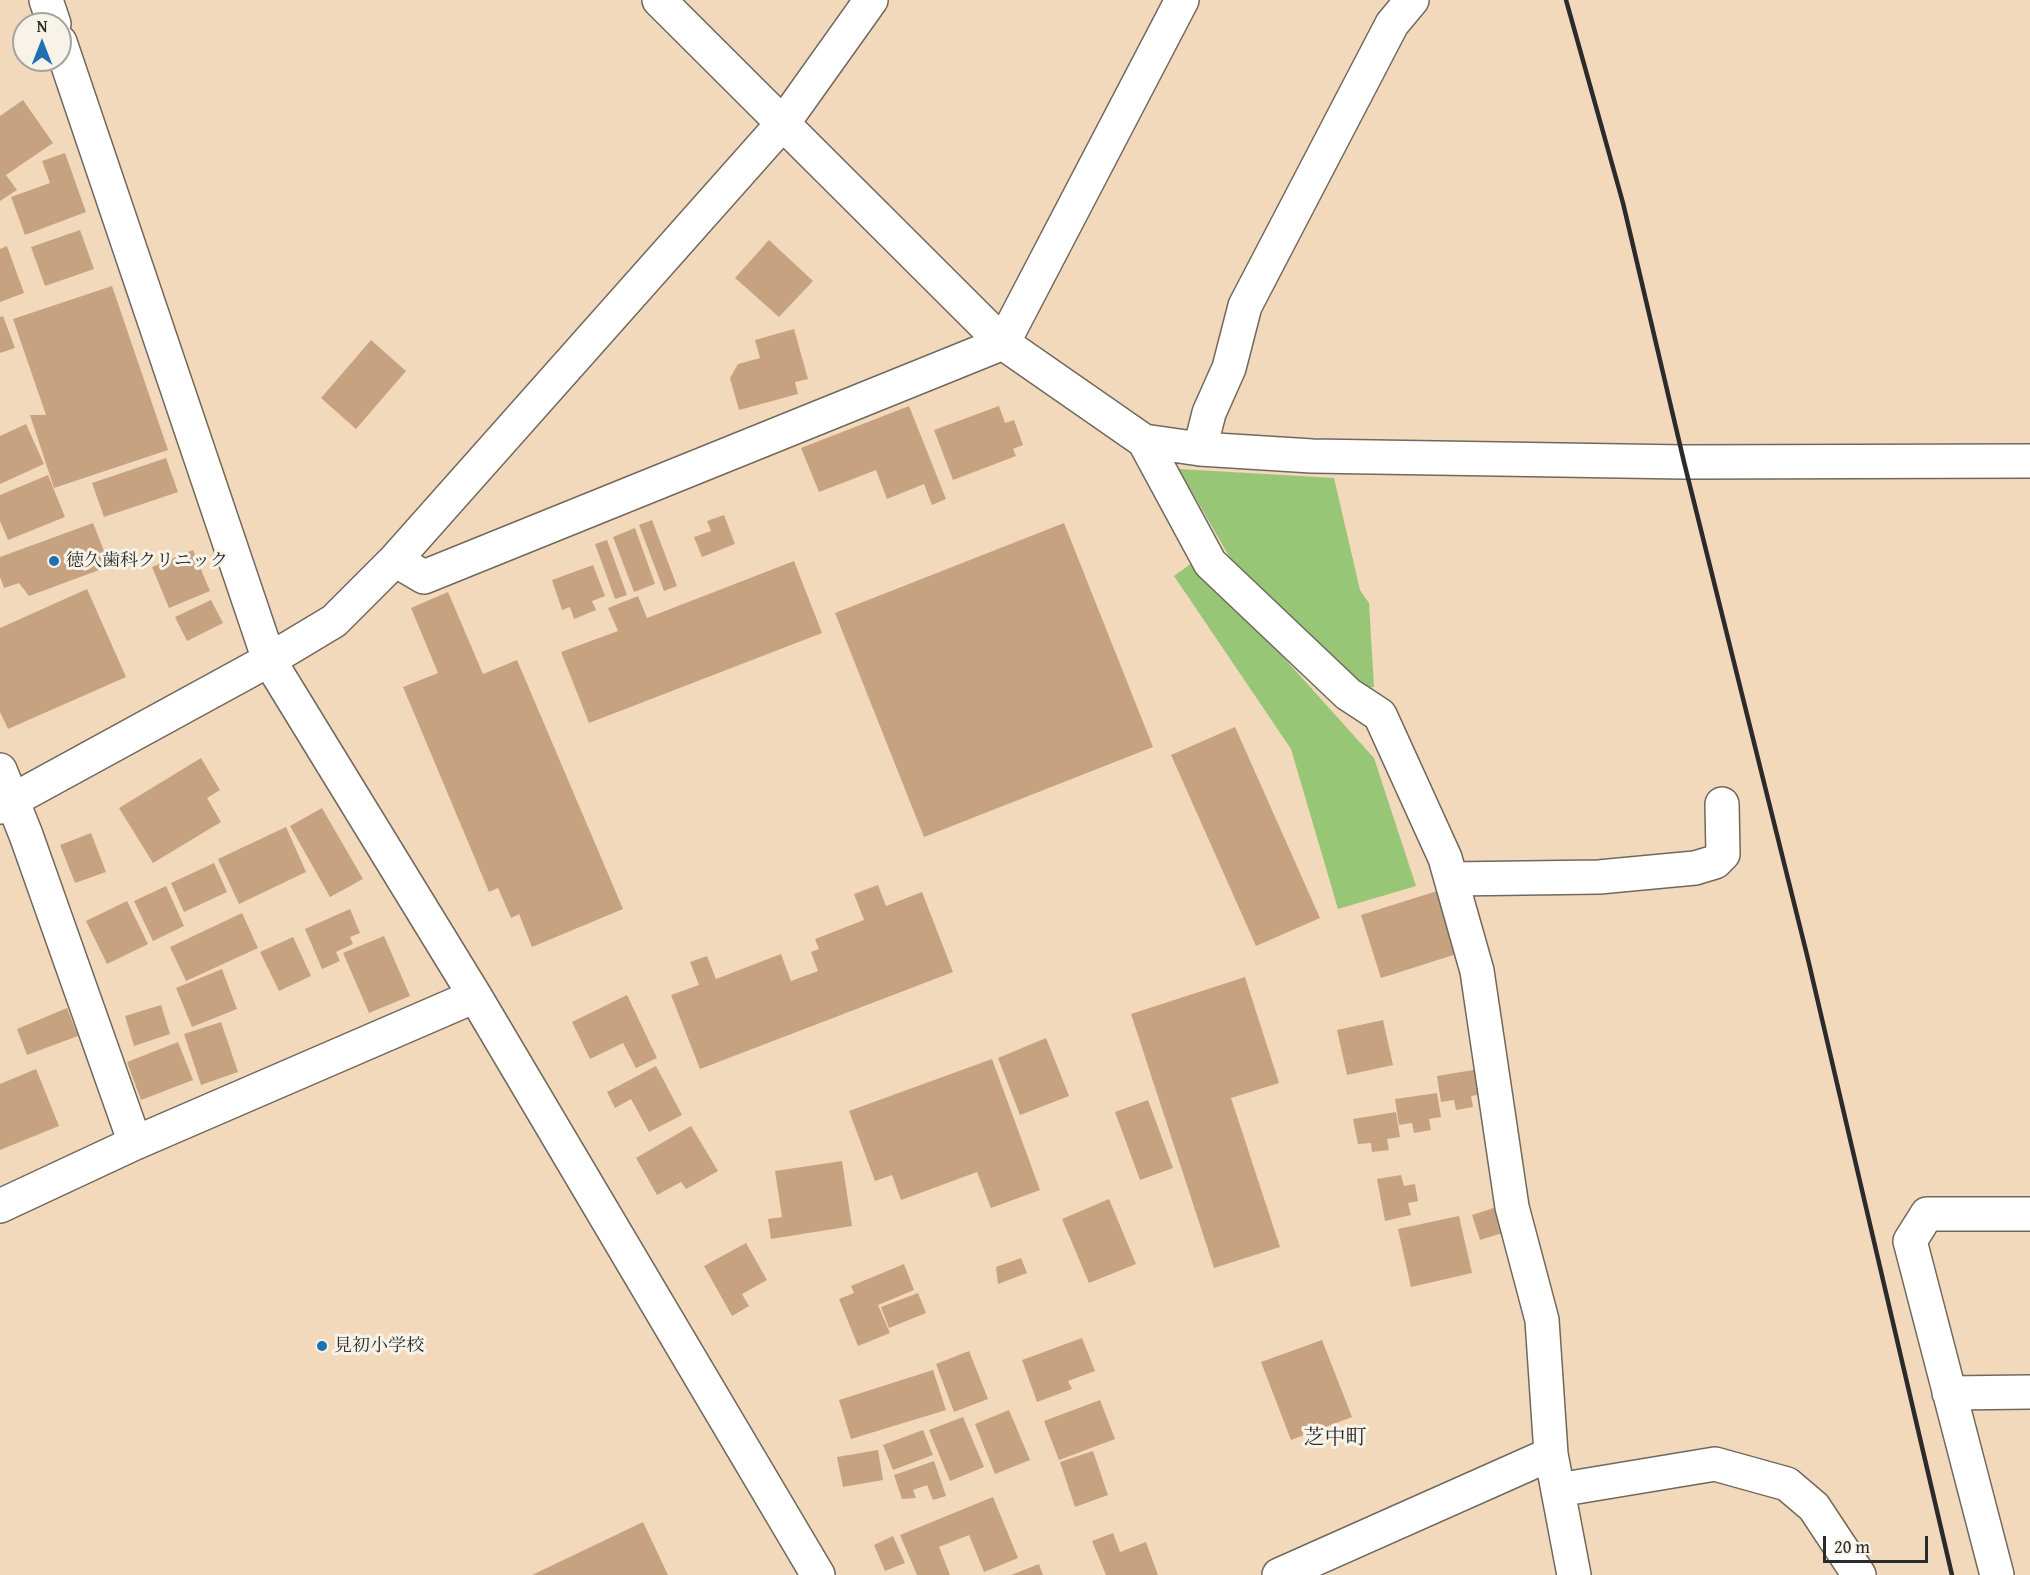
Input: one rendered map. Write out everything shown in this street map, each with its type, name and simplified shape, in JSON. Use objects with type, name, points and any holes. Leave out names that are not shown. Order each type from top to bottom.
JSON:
[{"type":"street","points":[[659,0],[784,122],[1003,344],[1144,441],[1200,449],[1312,456],[1672,461],[2030,461]]},
{"type":"street","points":[[6,804],[269,660],[334,621],[395,560],[784,122],[871,0]]},
{"type":"street","points":[[395,560],[424,577],[1003,344],[1182,0]]},
{"type":"street","points":[[1200,449],[1209,413],[1229,368],[1245,306],[1392,24],[1412,0]]},
{"type":"street","points":[[70,72],[269,660],[475,996],[818,1575]]},
{"type":"street","points":[[1144,441],[1210,563],[1348,694],[1380,715],[1445,858],[1477,971],[1512,1207],[1542,1320],[1551,1454],[1574,1575]]},
{"type":"street","points":[[0,770],[6,804],[135,1143]]},
{"type":"street","points":[[1451,879],[1599,877],[1695,868],[1715,862],[1723,854],[1722,804]]},
{"type":"street","points":[[0,1206],[135,1143],[475,996]]},
{"type":"street","points":[[1997,1575],[1910,1241],[1927,1214],[2030,1214]]},
{"type":"street","points":[[1949,1393],[2030,1392]]},
{"type":"street","points":[[1279,1575],[1551,1454]]},
{"type":"street","points":[[1558,1490],[1715,1464],[1736,1469],[1787,1484],[1814,1507],[1859,1575]]},
{"type":"green space","points":[[1179,469],[1334,478],[1360,590],[1369,603],[1374,687],[1349,688],[1242,579]]},
{"type":"green space","points":[[1196,560],[1374,758],[1416,886],[1338,909],[1291,749],[1174,576]]},
{"type":"building","points":[[23,100],[53,143],[6,175],[17,190],[0,201],[0,116]]},
{"type":"building","points":[[65,153],[86,212],[25,235],[11,197],[50,183],[42,161]]},
{"type":"building","points":[[80,230],[94,269],[45,286],[31,247]]},
{"type":"building","points":[[769,240],[813,281],[779,317],[735,278]]},
{"type":"building","points":[[7,246],[24,293],[0,302],[0,249]]},
{"type":"building","points":[[112,286],[168,450],[54,488],[30,415],[46,415],[13,319]]},
{"type":"building","points":[[3,316],[15,348],[0,353],[0,317]]},
{"type":"building","points":[[794,329],[808,379],[795,382],[798,394],[739,410],[730,378],[738,364],[760,358],[755,340]]},
{"type":"building","points":[[371,340],[406,371],[356,429],[321,398]]},
{"type":"building","points":[[909,406],[946,499],[932,505],[924,484],[887,499],[876,470],[819,492],[801,448]]},
{"type":"building","points":[[999,406],[1005,423],[1014,420],[1023,445],[1013,449],[1016,456],[953,480],[934,430]]},
{"type":"building","points":[[26,424],[44,464],[0,484],[0,436]]},
{"type":"building","points":[[166,458],[178,492],[104,517],[92,483]]},
{"type":"building","points":[[48,475],[65,517],[8,540],[0,521],[0,495]]},
{"type":"building","points":[[724,515],[735,544],[702,557],[694,537],[711,531],[707,521]]},
{"type":"building","points":[[652,520],[677,586],[664,591],[639,525]]},
{"type":"building","name":"徳久歯科クリニック","points":[[93,523],[110,566],[29,596],[19,583],[4,588],[0,577],[0,557]]},
{"type":"building","points":[[1064,523],[1153,747],[924,837],[835,613]]},
{"type":"building","points":[[635,528],[655,584],[634,592],[613,537]]},
{"type":"building","points":[[607,540],[627,595],[615,599],[595,544]]},
{"type":"building","points":[[193,550],[210,591],[169,608],[152,567]]},
{"type":"building","points":[[794,561],[822,633],[589,723],[561,652],[618,631],[608,608],[638,596],[647,618]]},
{"type":"building","points":[[593,565],[605,596],[592,601],[596,610],[574,619],[570,607],[562,610],[552,580]]},
{"type":"building","points":[[87,589],[126,677],[8,729],[0,712],[0,628]]},
{"type":"building","points":[[448,592],[483,674],[517,660],[623,909],[532,947],[519,914],[511,918],[498,888],[489,892],[403,687],[438,673],[411,608]]},
{"type":"building","points":[[211,600],[223,623],[187,641],[175,617]]},
{"type":"building","points":[[1235,727],[1320,918],[1256,946],[1171,755]]},
{"type":"building","points":[[201,758],[220,790],[207,798],[221,822],[153,863],[119,808]]},
{"type":"building","points":[[322,808],[363,879],[330,897],[290,826]]},
{"type":"building","points":[[286,827],[306,872],[239,904],[218,859]]},
{"type":"building","points":[[91,833],[106,872],[75,883],[60,845]]},
{"type":"building","points":[[214,863],[227,892],[184,912],[171,883]]},
{"type":"building","points":[[878,885],[886,906],[922,892],[953,972],[700,1069],[671,995],[699,985],[690,962],[707,956],[716,979],[781,954],[791,981],[818,971],[811,952],[819,949],[815,939],[864,920],[854,894]]},
{"type":"building","points":[[166,886],[184,926],[153,941],[134,901]]},
{"type":"building","points":[[1437,891],[1448,926],[1463,952],[1381,978],[1361,915]]},
{"type":"building","points":[[127,901],[148,944],[107,964],[86,921]]},
{"type":"building","points":[[350,909],[360,933],[350,937],[353,944],[336,952],[340,961],[322,969],[305,929]]},
{"type":"building","points":[[242,913],[258,948],[186,981],[170,947]]},
{"type":"building","points":[[384,936],[410,996],[369,1013],[343,953]]},
{"type":"building","points":[[293,937],[311,976],[279,991],[260,952]]},
{"type":"building","points":[[222,969],[237,1009],[192,1027],[176,988]]},
{"type":"building","points":[[1245,977],[1279,1083],[1231,1098],[1280,1247],[1214,1268],[1131,1014]]},
{"type":"building","points":[[627,995],[657,1058],[636,1068],[623,1043],[590,1059],[572,1022]]},
{"type":"building","points":[[161,1005],[170,1034],[134,1046],[125,1016]]},
{"type":"building","points":[[67,1008],[78,1036],[27,1055],[17,1029]]},
{"type":"building","points":[[1383,1020],[1393,1065],[1347,1075],[1337,1030]]},
{"type":"building","points":[[221,1022],[238,1072],[201,1085],[184,1034]]},
{"type":"building","points":[[1046,1038],[1069,1096],[1020,1115],[998,1058]]},
{"type":"building","points":[[178,1042],[193,1080],[141,1100],[127,1062]]},
{"type":"building","points":[[992,1059],[1040,1190],[991,1208],[977,1172],[901,1200],[892,1175],[875,1181],[849,1111]]},
{"type":"building","points":[[656,1066],[682,1115],[649,1132],[631,1099],[615,1108],[607,1092]]},
{"type":"building","points":[[36,1069],[59,1126],[0,1150],[0,1084]]},
{"type":"building","points":[[1479,1069],[1483,1094],[1471,1096],[1473,1107],[1456,1110],[1454,1100],[1441,1102],[1437,1076]]},
{"type":"building","points":[[1437,1093],[1441,1117],[1429,1119],[1431,1130],[1414,1133],[1412,1123],[1399,1125],[1395,1099]]},
{"type":"building","points":[[1148,1100],[1173,1168],[1140,1180],[1115,1112]]},
{"type":"building","points":[[1396,1112],[1400,1137],[1387,1139],[1389,1150],[1372,1152],[1371,1143],[1358,1144],[1353,1119]]},
{"type":"building","points":[[691,1126],[718,1171],[686,1189],[681,1182],[657,1195],[636,1158]]},
{"type":"building","points":[[842,1161],[852,1226],[771,1239],[768,1219],[782,1217],[775,1171]]},
{"type":"building","points":[[1401,1175],[1404,1186],[1415,1184],[1418,1201],[1408,1203],[1411,1215],[1385,1221],[1377,1179]]},
{"type":"building","points":[[1109,1199],[1136,1264],[1089,1283],[1062,1219]]},
{"type":"building","points":[[1500,1206],[1509,1231],[1480,1240],[1472,1215]]},
{"type":"building","points":[[1459,1216],[1472,1273],[1411,1287],[1398,1229]]},
{"type":"building","points":[[746,1243],[767,1280],[742,1294],[749,1306],[732,1316],[704,1266]]},
{"type":"building","points":[[1021,1258],[1027,1273],[998,1284],[996,1267]]},
{"type":"building","points":[[904,1264],[914,1290],[878,1305],[890,1333],[858,1346],[839,1299],[854,1293],[851,1286]]},
{"type":"building","points":[[918,1293],[926,1313],[889,1328],[881,1307]]},
{"type":"building","points":[[1082,1338],[1095,1371],[1068,1381],[1072,1389],[1037,1402],[1022,1360]]},
{"type":"building","points":[[1322,1340],[1352,1417],[1291,1440],[1261,1362]]},
{"type":"building","points":[[969,1351],[988,1399],[954,1412],[936,1364]]},
{"type":"building","points":[[933,1370],[946,1410],[851,1439],[839,1400]]},
{"type":"building","points":[[1100,1400],[1115,1439],[1059,1460],[1044,1421]]},
{"type":"building","points":[[1009,1410],[1030,1460],[995,1474],[975,1424]]},
{"type":"building","points":[[963,1417],[984,1467],[950,1481],[929,1430]]},
{"type":"building","points":[[923,1430],[933,1455],[893,1470],[883,1445]]},
{"type":"building","points":[[878,1450],[883,1480],[843,1487],[837,1457]]},
{"type":"building","points":[[1093,1451],[1108,1495],[1075,1507],[1060,1462]]},
{"type":"building","points":[[934,1461],[946,1496],[933,1500],[927,1485],[913,1490],[916,1498],[902,1499],[894,1475]]},
{"type":"building","points":[[993,1497],[1018,1558],[984,1572],[969,1535],[939,1547],[950,1575],[917,1575],[900,1535]]},
{"type":"building","points":[[643,1522],[668,1575],[532,1575]]},
{"type":"building","points":[[1113,1533],[1120,1552],[1146,1542],[1158,1575],[1106,1575],[1092,1541]]},
{"type":"building","points":[[893,1536],[905,1563],[885,1571],[874,1545]]},
{"type":"building","points":[[1039,1564],[1043,1575],[1011,1575]]},
{"type":"railway","points":[[1566,0],[1623,203],[1684,462],[1807,955],[1952,1575]]},
{"type":"place","name":"徳久歯科クリニック","points":[[54,561]]},
{"type":"place","name":"見初小学校","points":[[322,1346]]},
{"type":"district","name":"芝中町","points":[[1335,1439]]}]
